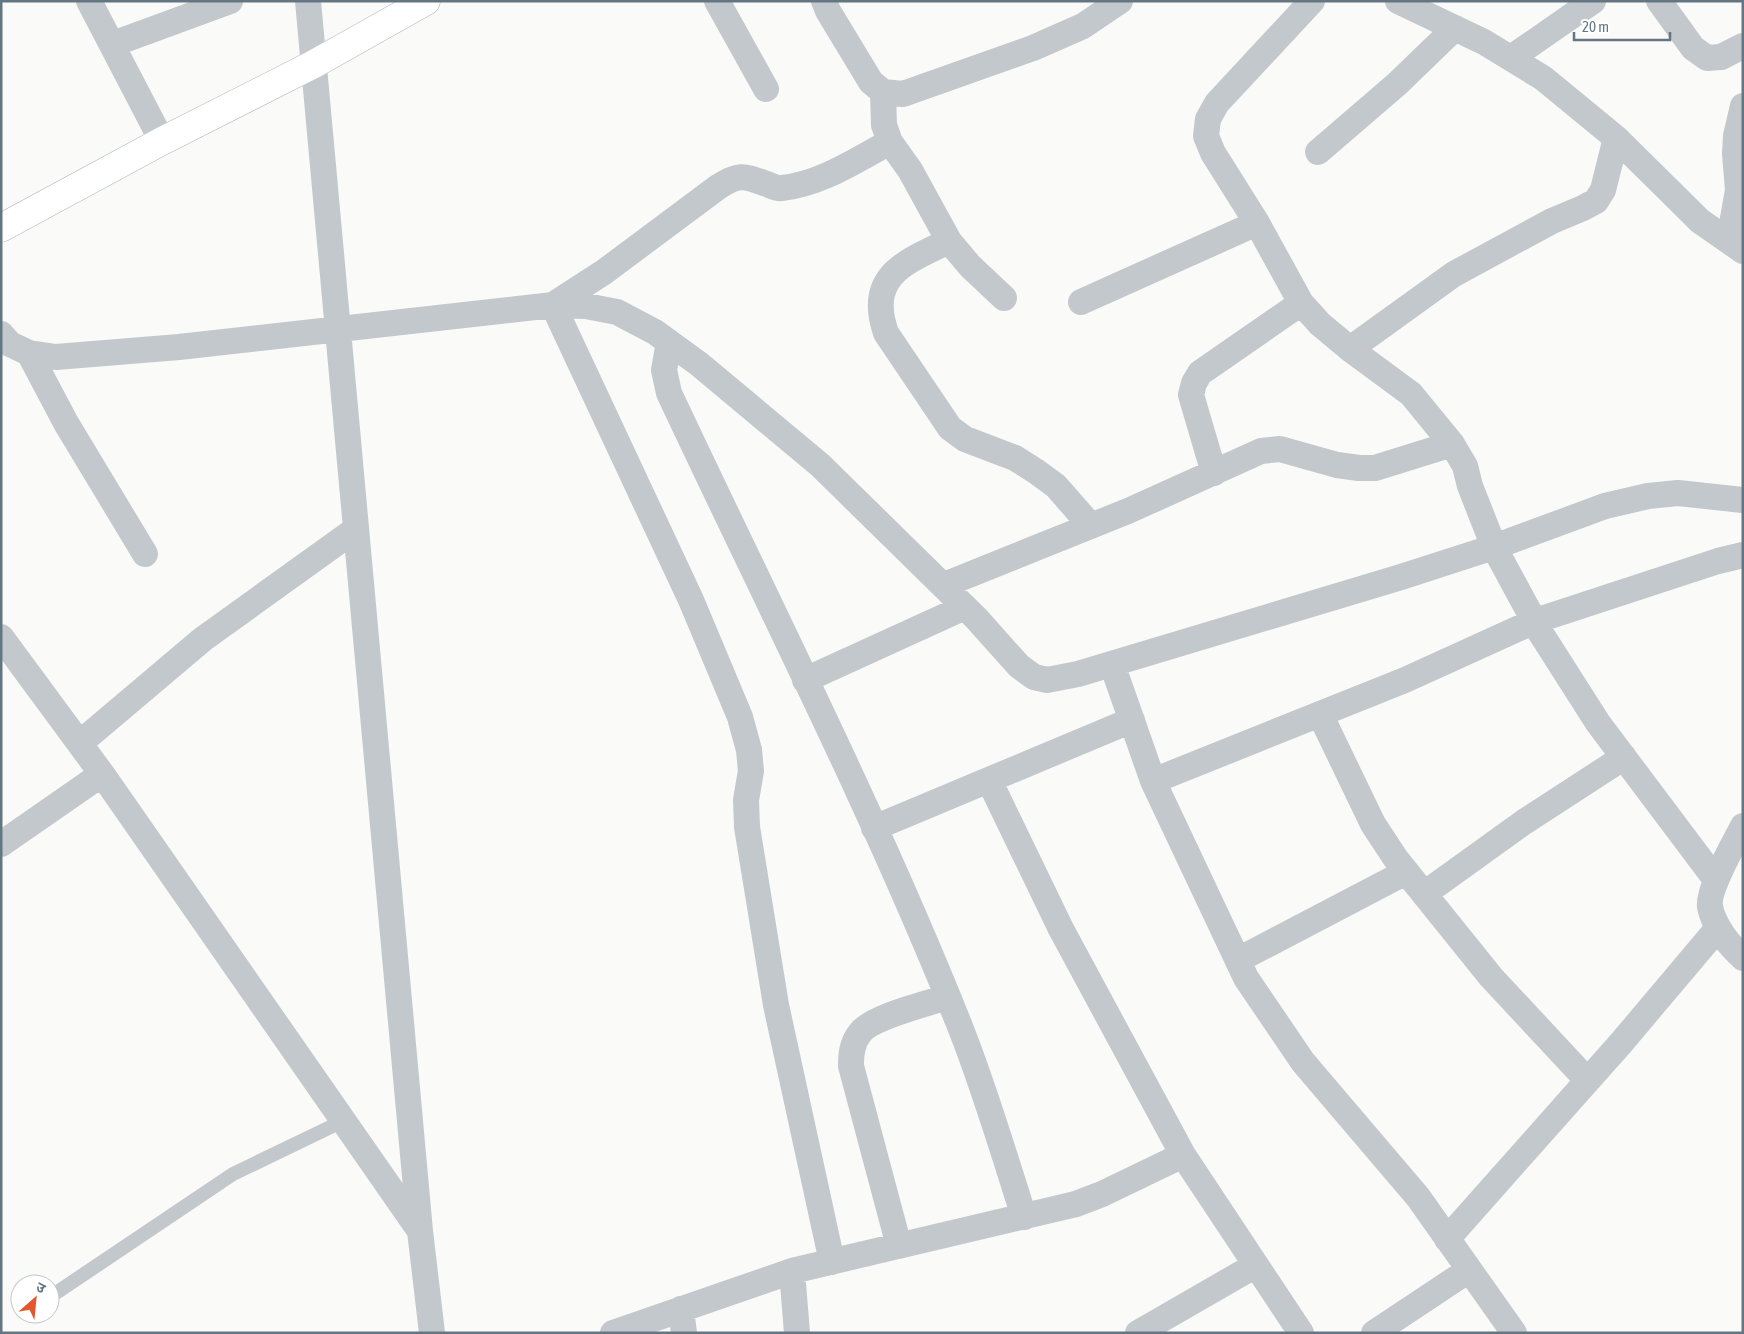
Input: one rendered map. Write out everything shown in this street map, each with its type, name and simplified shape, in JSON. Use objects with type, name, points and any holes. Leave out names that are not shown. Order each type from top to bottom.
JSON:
[{"type":"street","points":[[89,1],[162,141]]},
{"type":"street","points":[[113,44],[230,1]]},
{"type":"street","points":[[308,1],[420,1231],[432,1333]]},
{"type":"street","points":[[1,228],[162,141],[314,64],[426,1]]},
{"type":"street","points":[[717,1],[766,89]]},
{"type":"street","points":[[824,1],[828,11],[871,82],[883,92],[903,94],[1033,48],[1083,26],[1120,1]]},
{"type":"street","points":[[1312,1],[1218,103],[1208,119],[1206,136],[1213,153],[1257,223],[1301,303],[1320,324],[1411,394],[1452,444],[1465,466],[1470,486],[1494,547],[1534,621],[1598,723],[1716,880]]},
{"type":"street","points":[[1398,1],[1484,42],[1544,78],[1616,138],[1700,221],[1736,246]]},
{"type":"street","points":[[1510,58],[1593,1]]},
{"type":"street","points":[[1659,1],[1693,48],[1706,58],[1721,57],[1743,46]]},
{"type":"street","points":[[1318,152],[1397,84],[1455,28]]},
{"type":"street","points":[[883,92],[884,124],[890,142],[910,170],[949,241],[970,266],[1004,298]]},
{"type":"street","points":[[1736,246],[1738,198],[1736,136],[1743,106]]},
{"type":"street","points":[[1350,348],[1454,274],[1552,221],[1596,201],[1603,190],[1616,138]]},
{"type":"street","points":[[553,305],[604,272],[718,187],[733,178],[747,177],[779,189],[828,176],[890,142]]},
{"type":"street","points":[[1081,302],[1257,223]]},
{"type":"street","points":[[949,241],[907,261],[893,272],[886,285],[880,316],[886,333],[950,428],[965,439],[1015,458],[1037,472],[1056,486],[1091,526]]},
{"type":"street","points":[[1214,473],[1191,395],[1194,383],[1200,373],[1301,303]]},
{"type":"street","points":[[553,305],[692,600],[740,717],[749,750],[751,771],[746,800],[747,827],[776,1005],[832,1262]]},
{"type":"street","points":[[1,334],[10,344],[29,353],[56,357],[179,347],[553,305],[586,306],[618,312],[655,332],[699,364],[820,465],[944,585],[1019,666],[1034,676],[1047,680],[1078,674],[1401,577],[1494,547],[1605,506],[1648,496],[1678,493],[1743,500]]},
{"type":"street","points":[[669,342],[664,370],[669,393],[874,828],[947,997],[993,1116],[1024,1217]]},
{"type":"street","points":[[29,353],[66,423],[145,554]]},
{"type":"street","points":[[944,585],[1091,526],[1214,473],[1261,450],[1280,449],[1337,465],[1374,468],[1452,444]]},
{"type":"street","points":[[80,743],[203,639],[356,529]]},
{"type":"street","points":[[1153,781],[1405,680],[1534,621],[1718,561],[1743,555]]},
{"type":"street","points":[[805,680],[965,607]]},
{"type":"street","points":[[1,637],[9,661],[80,743],[420,1231]]},
{"type":"street","points":[[1112,664],[1153,781],[1246,978],[1303,1062],[1418,1196],[1514,1333]]},
{"type":"street","points":[[1320,714],[1373,824],[1406,872],[1491,977],[1587,1080]]},
{"type":"street","points":[[874,828],[1132,720]]},
{"type":"street","points":[[1424,894],[1524,822],[1624,757]]},
{"type":"street","points":[[1,844],[102,774]]},
{"type":"street","points":[[989,780],[1061,929],[1183,1155],[1301,1333]]},
{"type":"street","points":[[1743,826],[1716,880],[1710,905],[1718,928],[1743,958]]},
{"type":"street","points":[[1238,960],[1406,872]]},
{"type":"street","points":[[1448,1239],[1718,928]]},
{"type":"street","points":[[899,1246],[851,1066],[851,1049],[860,1031],[877,1020],[947,997]]},
{"type":"street","points":[[619,1332],[683,1321],[792,1271],[1076,1204],[1102,1194],[1183,1155]]},
{"type":"street","points":[[1138,1333],[1256,1265]]},
{"type":"street","points":[[1374,1333],[1469,1270]]},
{"type":"street","points":[[792,1271],[797,1333]]},
{"type":"lane","points":[[60,1290],[233,1174],[343,1121]]}]
